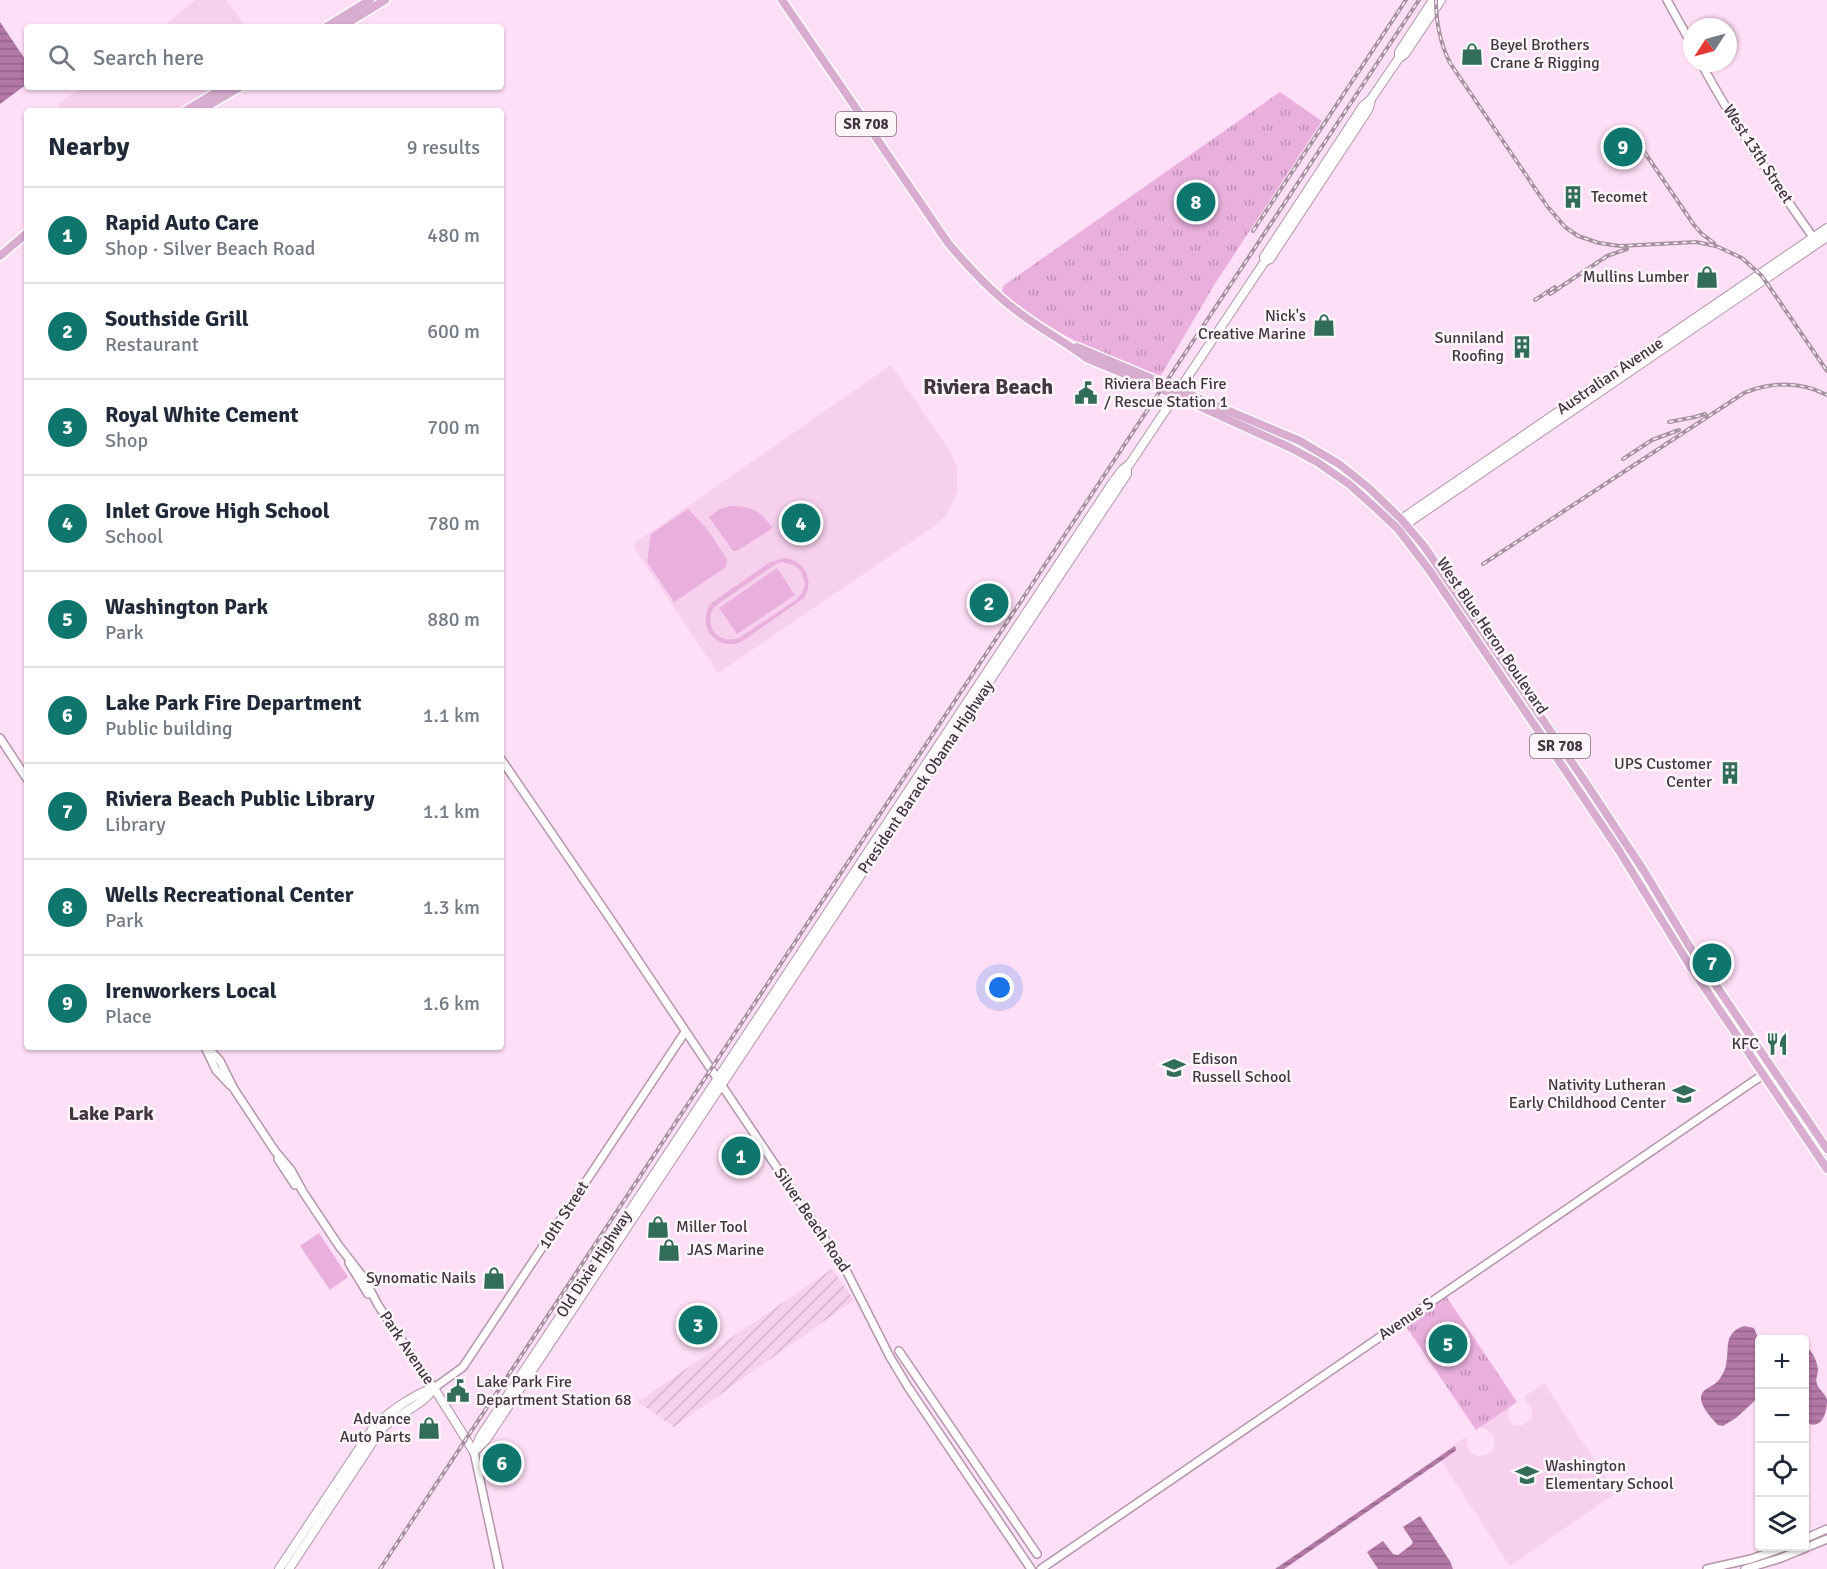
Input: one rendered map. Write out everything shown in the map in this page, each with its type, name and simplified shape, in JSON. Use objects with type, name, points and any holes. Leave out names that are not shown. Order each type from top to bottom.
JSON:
[{"type":"main road","points":[[331,24],[370,0]]},
{"type":"main road","points":[[346,24],[385,0]]},
{"type":"main road","name":"West Blue Heron Boulevard","points":[[782,0],[931,220],[960,258],[1006,302],[1037,325],[1071,345],[1115,362],[1317,462],[1364,496],[1395,527],[1430,571],[1581,794],[1685,958],[1827,1169]]},
{"type":"main road","name":"President Barack Obama Highway","points":[[719,1082],[1127,474],[1126,468],[1265,261],[1264,257],[1289,217],[1363,105],[1371,99],[1399,58],[1400,52],[1433,0]]},
{"type":"main road","name":"President Barack Obama Highway","points":[[1399,58],[1406,54],[1441,0]]},
{"type":"main road","points":[[190,108],[220,90]]},
{"type":"main road","points":[[204,108],[235,90]]},
{"type":"main road","points":[[199,108],[208,102],[209,96]]},
{"type":"main road","name":"Australian Avenue","points":[[1395,527],[1815,240],[1827,228]]},
{"type":"main road","points":[[0,256],[24,236]]},
{"type":"main road","name":"Australian Avenue","points":[[1815,240],[1827,237]]},
{"type":"main road","name":"West Blue Heron Boulevard","points":[[1177,393],[1282,432],[1323,453],[1369,488],[1404,521],[1435,562],[1586,783],[1644,871],[1688,944],[1827,1149]]},
{"type":"main road","points":[[1550,749],[1555,749],[1578,782],[1586,783]]},
{"type":"main road","points":[[1581,794],[1587,795],[1611,829],[1619,833]]},
{"type":"main road","name":"Old Dixie Highway","points":[[474,1452],[486,1440],[719,1082]]},
{"type":"main road","name":"Park Avenue","points":[[434,1388],[474,1452]]},
{"type":"main road","name":"10th Street","points":[[279,1569],[373,1428],[383,1418],[425,1390],[434,1388]]},
{"type":"main road","name":"10th Street","points":[[289,1569],[380,1431],[428,1397],[434,1388]]},
{"type":"street","points":[[1666,0],[1683,29]]},
{"type":"street","name":"West 13th Street","points":[[1706,72],[1758,158],[1815,240]]},
{"type":"street","points":[[0,738],[24,774]]},
{"type":"street","name":"Silver Beach Road","points":[[504,763],[847,1272],[890,1357],[908,1387],[1031,1569]]},
{"type":"street","name":"10th Street","points":[[434,1388],[463,1367],[685,1032]]},
{"type":"street","name":"Park Avenue","points":[[207,1050],[216,1070],[234,1089],[275,1151],[286,1173],[303,1192],[345,1254],[359,1281],[434,1388]]},
{"type":"street","name":"Avenue S","points":[[1041,1569],[1771,1068]]},
{"type":"street","points":[[900,1351],[1036,1554]]},
{"type":"street","points":[[474,1452],[499,1569]]},
{"type":"street","points":[[1809,1537],[1827,1529]]},
{"type":"street","points":[[1745,1569],[1800,1551],[1827,1539]]},
{"type":"street","points":[[1707,1569],[1774,1551]]},
{"type":"shaded area","points":[[195,0],[226,0],[244,24],[167,24]]},
{"type":"shaded area","points":[[0,22],[24,58],[24,86],[0,104]]},
{"type":"shaded area","points":[[78,90],[211,90],[182,108],[60,108],[58,104]]},
{"type":"shaded area","points":[[891,365],[952,454],[957,468],[957,492],[946,516],[718,673],[634,548],[635,543]]},
{"type":"shaded area","points":[[832,1269],[854,1300],[674,1427],[638,1402]]},
{"type":"shaded area","points":[[1744,1326],[1754,1328],[1757,1335],[1755,1335],[1755,1401],[1736,1418],[1723,1426],[1718,1425],[1710,1416],[1704,1408],[1701,1397],[1703,1392],[1721,1377],[1727,1362],[1729,1338],[1737,1329]]},
{"type":"shaded area","points":[[1809,1350],[1818,1370],[1817,1384],[1827,1400],[1822,1420],[1815,1425],[1810,1424]]},
{"type":"shaded area","name":"Washington Elementary School","points":[[1544,1383],[1616,1493],[1510,1566],[1438,1456],[1467,1436],[1470,1452],[1477,1456],[1486,1455],[1492,1451],[1495,1444],[1494,1436],[1488,1430],[1479,1427],[1510,1407],[1508,1415],[1510,1422],[1520,1426],[1526,1423],[1532,1418],[1532,1410],[1524,1397]]},
{"type":"shaded area","points":[[1455,1446],[1454,1452],[1284,1569],[1275,1569]]},
{"type":"shaded area","points":[[1420,1516],[1453,1569],[1378,1569],[1367,1552],[1383,1541],[1393,1554],[1398,1555],[1413,1542],[1403,1527]]},
{"type":"green space","points":[[1280,92],[1322,121],[1216,282],[1160,377],[1071,339],[1002,292],[1003,286]]},
{"type":"green space","points":[[730,506],[755,511],[764,517],[773,528],[737,551],[733,551],[709,517],[720,509]]},
{"type":"green space","points":[[688,509],[707,529],[727,559],[726,567],[674,602],[647,562],[651,534]]},
{"type":"green space","points":[[785,558],[803,567],[808,579],[804,598],[741,642],[732,644],[716,640],[707,629],[706,621],[710,604],[770,562]],"holes":[[[781,562],[794,565],[801,571],[805,584],[796,600],[739,638],[725,639],[714,632],[710,621],[714,607],[773,566]]]},
{"type":"green space","points":[[777,568],[795,595],[737,634],[719,608]]},
{"type":"green space","points":[[319,1233],[348,1277],[330,1290],[300,1246]]},
{"type":"green space","points":[[1446,1296],[1517,1402],[1476,1430],[1405,1325]]},
{"type":"railway","points":[[1253,231],[1406,0]]},
{"type":"railway","points":[[380,1569],[1419,0]]},
{"type":"railway","points":[[1436,0],[1439,32],[1450,63],[1547,206],[1565,227],[1578,236],[1599,243],[1620,246],[1696,242],[1716,246],[1742,258],[1762,276],[1827,371]]},
{"type":"railway","points":[[1645,153],[1694,225],[1714,243]]},
{"type":"railway","points":[[1550,294],[1607,256],[1627,249]]},
{"type":"railway","points":[[1535,300],[1555,287]]},
{"type":"railway","points":[[1483,564],[1744,393],[1775,385],[1796,385],[1827,395]]},
{"type":"railway","points":[[1669,422],[1705,414]]},
{"type":"railway","points":[[1623,459],[1652,440],[1679,430]]},
{"type":"place","name":"Beyel Brothers Crane & Rigging","points":[[1472,54]]},
{"type":"place","name":"Irenworkers Local","points":[[1623,147]]},
{"type":"place","name":"Tecomet","points":[[1573,197]]},
{"type":"place","name":"Wells Recreational Center","points":[[1196,202]]},
{"type":"place","name":"Mullins Lumber","points":[[1707,277]]},
{"type":"place","name":"Nick's Creative Marine","points":[[1324,325]]},
{"type":"place","name":"Sunniland Roofing","points":[[1522,347]]},
{"type":"place","name":"Riviera Beach Fire / Rescue Station 1","points":[[1086,393]]},
{"type":"place","name":"Inlet Grove High School","points":[[801,523]]},
{"type":"place","name":"Southside Grill","points":[[989,603]]},
{"type":"place","name":"UPS Customer Center","points":[[1730,773]]},
{"type":"place","name":"Riviera Beach Public Library","points":[[1712,963]]},
{"type":"place","name":"KFC","points":[[1777,1044]]},
{"type":"place","name":"Edison Russell School","points":[[1174,1068]]},
{"type":"place","name":"Nativity Lutheran Early Childhood Center","points":[[1684,1094]]},
{"type":"place","name":"Rapid Auto Care","points":[[741,1156]]},
{"type":"place","name":"Miller Tool","points":[[658,1227]]},
{"type":"place","name":"JAS Marine","points":[[669,1250]]},
{"type":"place","name":"Synomatic Nails","points":[[494,1278]]},
{"type":"place","name":"Royal White Cement","points":[[698,1325]]},
{"type":"place","name":"Washington Park","points":[[1448,1344]]},
{"type":"place","name":"Lake Park Fire Department Station 68","points":[[458,1391]]},
{"type":"place","name":"Advance Auto Parts","points":[[429,1428]]},
{"type":"place","name":"Lake Park Fire Department","points":[[502,1463]]},
{"type":"place","name":"Washington Elementary School","points":[[1527,1475]]},
{"type":"district","name":"Riviera Beach","points":[[988,386]]},
{"type":"district","name":"Lake Park","points":[[111,1113]]}]
